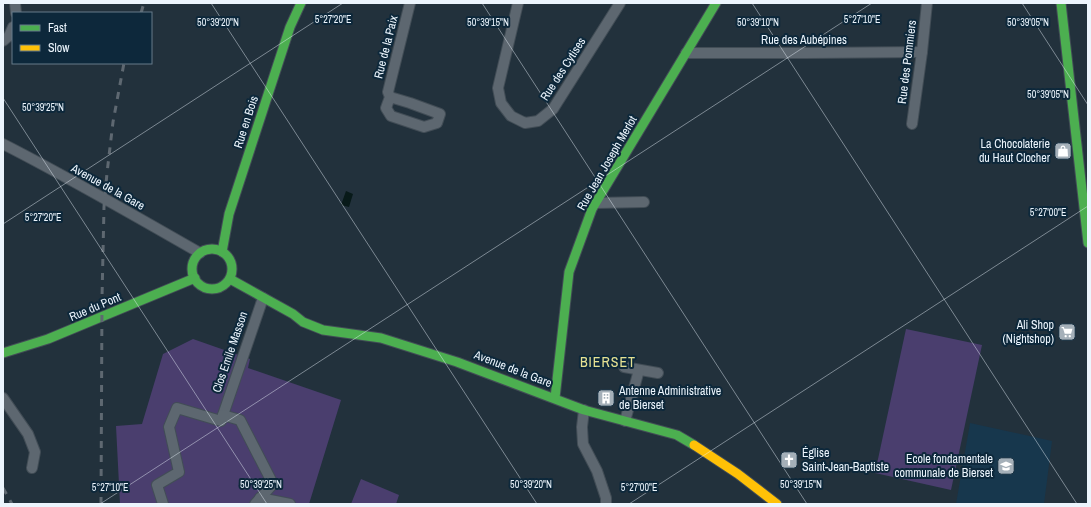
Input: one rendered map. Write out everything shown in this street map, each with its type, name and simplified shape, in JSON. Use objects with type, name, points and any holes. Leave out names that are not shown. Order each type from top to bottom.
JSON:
[{"type":"street","name":"Rue en Bois","points":[[222,252],[229,214],[287,34],[301,3]]},
{"type":"street","name":"Rue de la Paix","points":[[390,97],[440,114],[437,123],[424,127],[392,116],[386,108],[390,97],[388,92],[410,3]]},
{"type":"street","name":"Rue des Cytises","points":[[518,3],[498,88],[501,103],[510,116],[525,123],[538,121],[553,109],[620,3]]},
{"type":"street","name":"Rue Jean Joseph Merlot","points":[[555,398],[569,272],[592,209],[716,3]]},
{"type":"street","name":"Rue des Pommiers","points":[[912,124],[922,52],[926,3]]},
{"type":"street","points":[[1061,3],[1088,243]]},
{"type":"street","points":[[3,41],[9,36],[12,29]]},
{"type":"street","name":"Rue des Aubépines","points":[[686,53],[922,52]]},
{"type":"street","name":"Avenue de la Gare","points":[[3,144],[200,253]]},
{"type":"street","points":[[596,203],[644,202]]},
{"type":"street","points":[[211,249],[222,252],[229,258],[232,266],[232,274],[230,279],[226,284],[219,288],[212,289],[205,287],[195,278],[193,273],[194,261],[200,253],[207,250],[211,249]]},
{"type":"street","name":"Rue du Pont","points":[[3,353],[48,339],[195,278]]},
{"type":"street","name":"Avenue de la Gare","points":[[230,279],[293,314],[303,322],[323,330],[381,338],[457,362],[584,410],[677,435],[689,441],[738,474],[777,504]]},
{"type":"street","name":"Clos Emile Masson","points":[[223,415],[263,298]]},
{"type":"street","points":[[624,367],[658,373]]},
{"type":"street","points":[[625,421],[640,370]]},
{"type":"street","points":[[3,398],[28,434],[35,452],[32,468]]},
{"type":"street","points":[[163,504],[157,485],[178,472],[170,427],[177,408],[221,422],[223,415],[240,420],[273,484],[258,501]]},
{"type":"street","points":[[584,410],[582,427],[583,444],[597,471],[606,498],[606,504]]},
{"type":"street","points":[[258,501],[290,504]]},
{"type":"shaded area","points":[[346,191],[353,194],[349,207],[341,205]]},
{"type":"shaded area","points":[[906,329],[982,345],[951,490],[875,473]]},
{"type":"shaded area","points":[[193,339],[250,359],[248,368],[341,400],[309,504],[120,504],[116,426],[142,424],[163,354]]},
{"type":"shaded area","name":"Ecole fondamentale communale de Bierset","points":[[970,423],[1052,441],[1044,504],[956,504]]},
{"type":"shaded area","points":[[361,479],[399,495],[396,504],[351,504]]},
{"type":"railway","points":[[141,12],[144,3]]},
{"type":"railway","points":[[101,504],[104,207],[113,122],[124,64]]},
{"type":"railway","points":[[3,488],[12,504]]},
{"type":"traffic: fast","points":[[222,252],[229,214],[290,27],[301,3]]},
{"type":"traffic: fast","points":[[555,398],[569,272],[592,209],[716,3]]},
{"type":"traffic: fast","points":[[1061,3],[1088,243]]},
{"type":"traffic: fast","points":[[212,249],[226,255],[232,269],[226,283],[212,289],[198,283],[192,269],[198,255],[212,249]]},
{"type":"traffic: fast","points":[[3,353],[48,339],[195,278]]},
{"type":"traffic: fast","points":[[230,279],[293,314],[303,322],[323,330],[381,338],[457,362],[584,410],[677,435],[694,445]]},
{"type":"traffic: slow","points":[[694,445],[738,474],[777,504]]},
{"type":"place","name":"La Chocolaterie du Haut Clocher","points":[[1063,151]]},
{"type":"place","name":"Ali Shop (Nightshop)","points":[[1067,332]]},
{"type":"place","name":"Antenne Administrative de Bierset","points":[[606,398]]},
{"type":"place","name":"Église Saint-Jean-Baptiste","points":[[789,460]]},
{"type":"place","name":"Ecole fondamentale communale de Bierset","points":[[1006,466]]},
{"type":"district","name":"BIERSET","points":[[608,362]]}]
